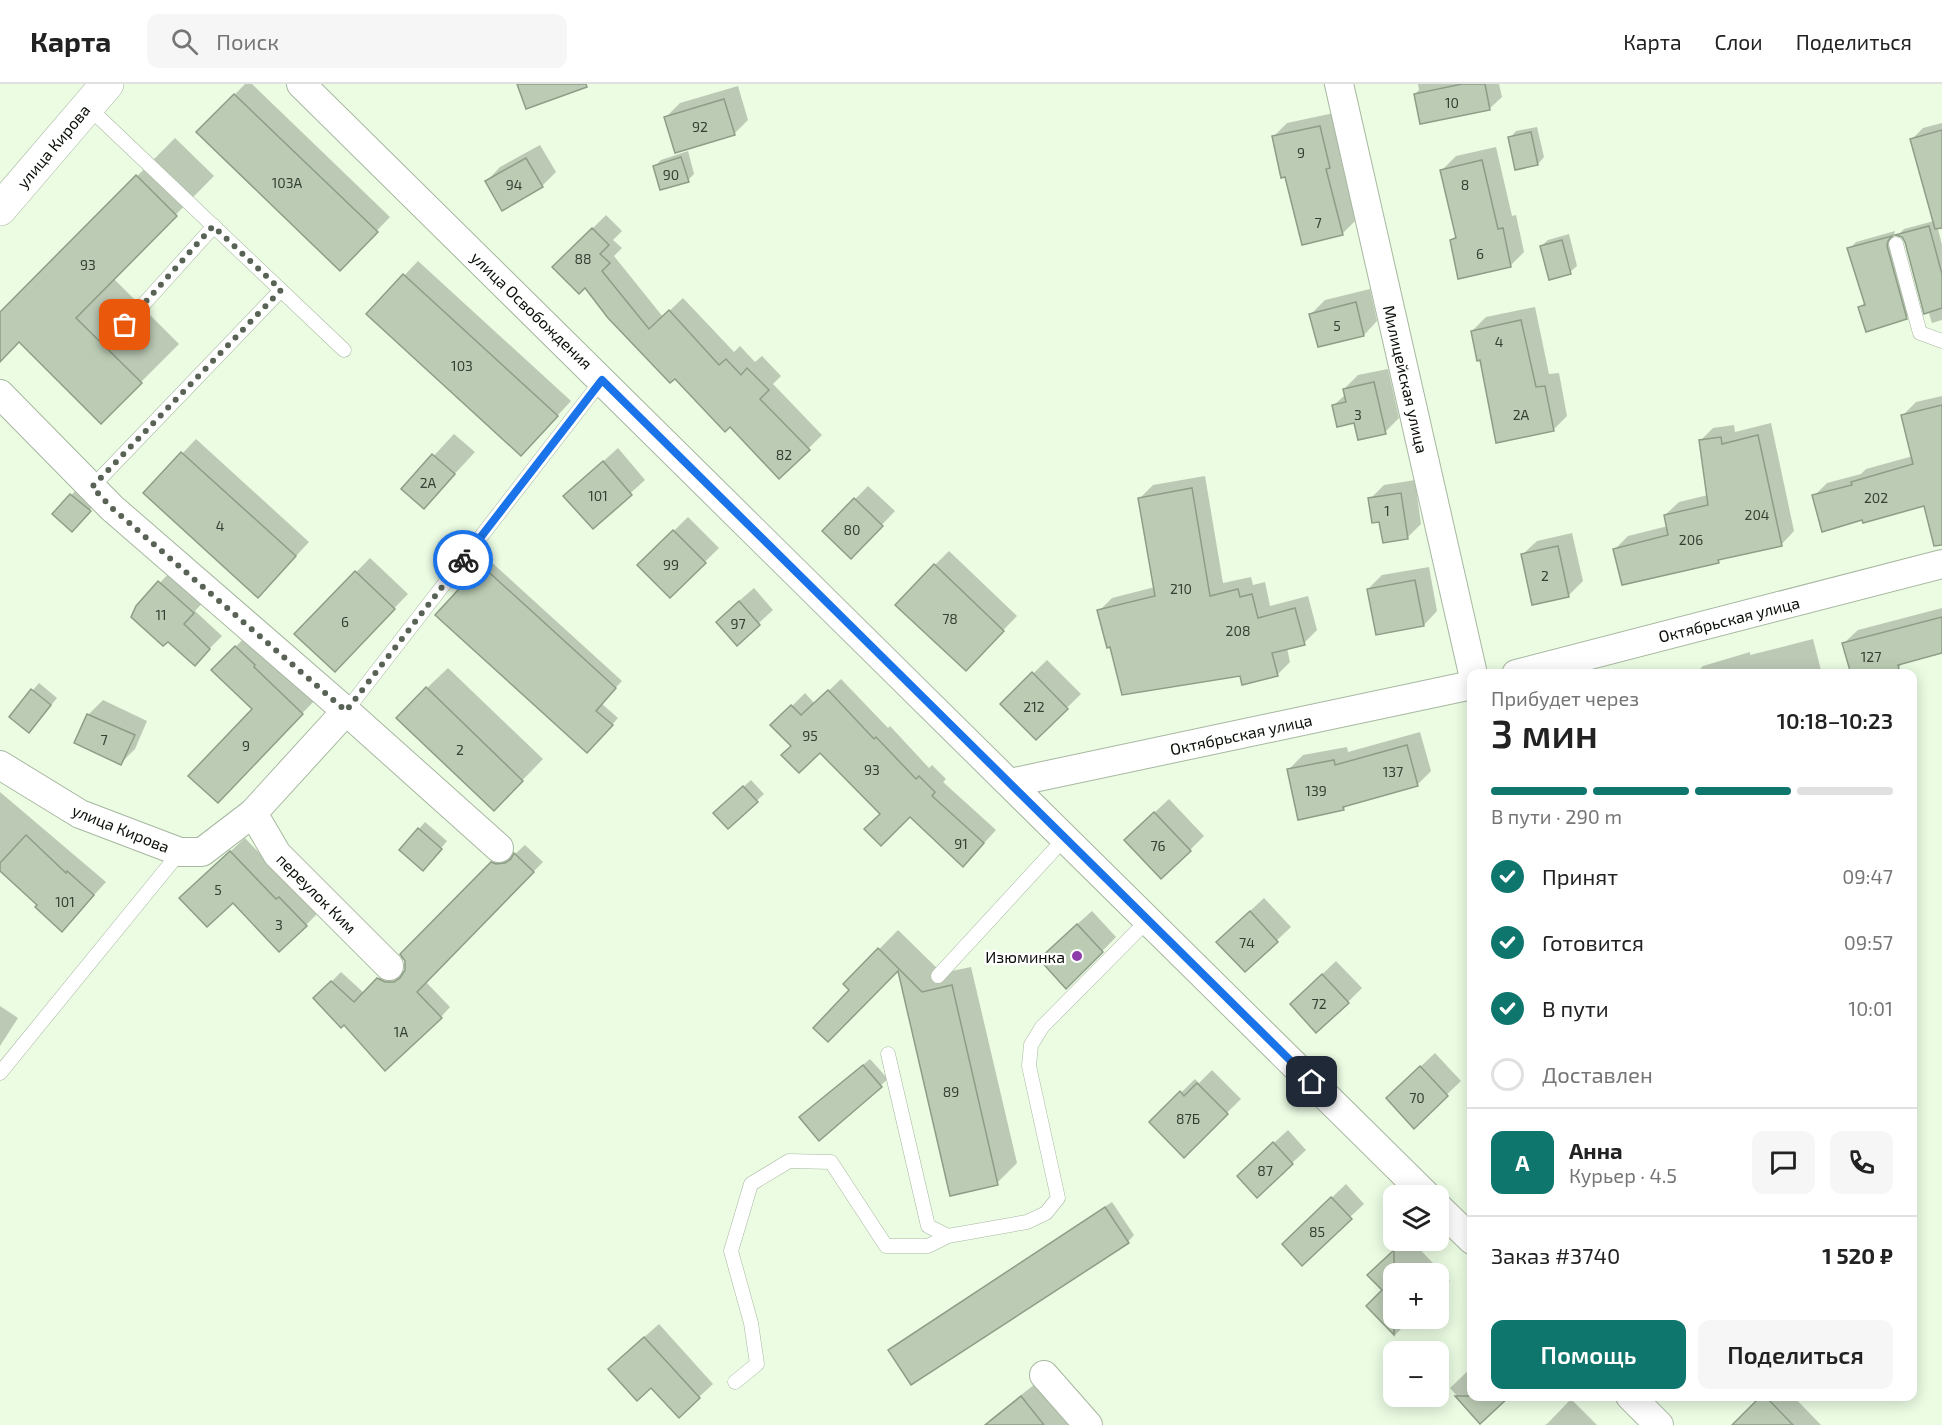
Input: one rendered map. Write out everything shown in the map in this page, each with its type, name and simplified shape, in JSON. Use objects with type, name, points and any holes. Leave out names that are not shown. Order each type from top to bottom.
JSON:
[{"type":"main road","name":"улица Кирова","points":[[0,209],[97,95]]},
{"type":"street","name":"улица Освобождения","points":[[301,84],[1416,1185]]},
{"type":"street","name":"Милицейская улица","points":[[1339,84],[1472,669]]},
{"type":"street","points":[[0,394],[121,516],[346,711],[499,848]]},
{"type":"street","name":"Октябрьская улица","points":[[1535,669],[1942,564]]},
{"type":"street","name":"Октябрьская улица","points":[[1010,783],[1467,686]]},
{"type":"street","points":[[180,852],[202,852],[253,813],[346,711]]},
{"type":"street","name":"улица Кирова","points":[[0,765],[80,814],[180,852]]},
{"type":"street","name":"переулок Ким","points":[[253,813],[277,854],[389,966]]},
{"type":"street","points":[[1449,1218],[1467,1235]]},
{"type":"street","points":[[1044,1375],[1088,1425]]},
{"type":"street","points":[[1635,1401],[1659,1425]]},
{"type":"lane","points":[[97,95],[213,226],[344,350]]},
{"type":"lane","points":[[125,325],[213,226]]},
{"type":"lane","points":[[1896,244],[1920,333],[1942,341]]},
{"type":"lane","points":[[92,487],[281,290]]},
{"type":"lane","points":[[346,711],[602,380]]},
{"type":"lane","points":[[938,976],[1065,838]]},
{"type":"lane","points":[[0,1073],[180,852]]},
{"type":"lane","points":[[735,1382],[757,1364],[750,1323],[731,1251],[751,1184],[789,1161],[831,1162],[886,1246],[928,1246],[948,1236],[1027,1222],[1046,1214],[1058,1197],[1029,1066],[1031,1045],[1042,1027],[1149,920]]},
{"type":"lane","points":[[888,1054],[928,1226],[948,1236]]},
{"type":"building","points":[[517,84],[586,84],[587,87],[526,109]]},
{"type":"building","points":[[1462,84],[1485,84],[1490,110],[1420,124],[1414,94]]},
{"type":"building","points":[[234,94],[378,232],[340,271],[196,132]]},
{"type":"building","points":[[724,99],[735,135],[675,153],[664,117]]},
{"type":"building","points":[[1320,126],[1330,168],[1326,169],[1343,235],[1302,245],[1285,177],[1281,178],[1272,136]]},
{"type":"building","points":[[1942,130],[1942,228],[1935,229],[1910,139]]},
{"type":"building","points":[[1531,132],[1538,165],[1515,170],[1508,137]]},
{"type":"building","points":[[681,157],[689,182],[660,190],[653,166]]},
{"type":"building","points":[[526,158],[543,187],[502,211],[485,181]]},
{"type":"building","points":[[1482,160],[1498,229],[1503,228],[1511,267],[1458,279],[1450,240],[1456,238],[1440,170]]},
{"type":"building","points":[[136,175],[177,216],[76,318],[142,383],[101,424],[19,342],[0,362],[0,312]]},
{"type":"building","points":[[1929,226],[1942,274],[1942,308],[1924,314],[1905,242],[1902,237],[1895,235]]},
{"type":"building","points":[[592,228],[609,245],[600,254],[610,263],[602,271],[649,329],[669,310],[719,365],[726,359],[741,375],[747,368],[769,390],[760,399],[810,450],[779,479],[730,427],[725,432],[675,379],[670,383],[608,318],[585,288],[579,294],[552,267]]},
{"type":"building","points":[[1892,236],[1887,246],[1907,319],[1866,332],[1858,307],[1865,305],[1847,248]]},
{"type":"building","points":[[1562,240],[1571,274],[1549,280],[1540,246]]},
{"type":"building","points":[[403,274],[558,416],[521,456],[366,314]]},
{"type":"building","points":[[1356,302],[1364,336],[1318,347],[1309,314]]},
{"type":"building","points":[[1521,320],[1536,387],[1545,386],[1554,431],[1496,443],[1480,360],[1477,361],[1471,331]]},
{"type":"building","points":[[1374,382],[1386,434],[1358,440],[1354,423],[1337,427],[1332,405],[1346,402],[1343,389]]},
{"type":"building","points":[[1942,405],[1942,545],[1934,546],[1924,506],[1822,532],[1812,495],[1852,485],[1851,482],[1913,464],[1901,415]]},
{"type":"building","points":[[1758,435],[1782,546],[1622,585],[1613,549],[1668,535],[1664,515],[1708,505],[1699,440],[1721,437],[1722,444]]},
{"type":"building","points":[[181,452],[296,556],[258,598],[143,493]]},
{"type":"building","points":[[432,454],[455,474],[424,509],[401,489]]},
{"type":"building","points":[[603,461],[632,495],[593,529],[563,496]]},
{"type":"building","points":[[1192,488],[1210,596],[1238,589],[1240,597],[1252,594],[1258,618],[1295,608],[1305,645],[1272,653],[1278,676],[1242,685],[1240,676],[1122,695],[1110,647],[1107,648],[1097,610],[1155,596],[1138,498]]},
{"type":"building","points":[[1401,493],[1408,539],[1383,543],[1379,522],[1372,523],[1368,498]]},
{"type":"building","points":[[70,494],[91,511],[72,532],[52,514]]},
{"type":"building","points":[[854,498],[883,526],[851,559],[822,531]]},
{"type":"building","points":[[673,530],[706,563],[670,598],[637,565]]},
{"type":"building","points":[[1558,546],[1569,597],[1532,605],[1521,554]]},
{"type":"building","points":[[934,564],[1004,631],[966,671],[895,605]]},
{"type":"building","points":[[481,565],[616,688],[596,711],[613,725],[587,753],[435,615]]},
{"type":"building","points":[[355,571],[395,609],[335,672],[294,634]]},
{"type":"building","points":[[1415,580],[1424,626],[1376,635],[1367,589]]},
{"type":"building","points":[[158,581],[194,613],[184,624],[210,649],[195,666],[168,642],[163,646],[131,617],[136,606]]},
{"type":"building","points":[[739,601],[760,625],[737,646],[716,622]]},
{"type":"building","points":[[1942,617],[1942,653],[1898,665],[1899,669],[1850,669],[1842,643]]},
{"type":"building","points":[[235,646],[303,714],[218,803],[188,776],[252,709],[211,670]]},
{"type":"building","points":[[1032,672],[1068,709],[1036,740],[1000,704]]},
{"type":"building","points":[[426,687],[523,781],[494,811],[396,718]]},
{"type":"building","points":[[31,689],[51,705],[29,733],[9,717]]},
{"type":"building","points":[[828,690],[874,739],[876,737],[916,779],[919,776],[935,792],[932,796],[984,843],[963,867],[910,817],[881,846],[864,829],[880,814],[820,753],[799,773],[781,755],[791,746],[770,725],[791,705],[801,715]]},
{"type":"building","points":[[87,714],[135,735],[121,765],[74,743]]},
{"type":"building","points":[[1407,745],[1418,786],[1343,807],[1344,810],[1298,820],[1287,769],[1334,760],[1335,765]]},
{"type":"building","points":[[743,786],[758,802],[728,829],[713,813]]},
{"type":"building","points":[[1154,812],[1191,851],[1161,879],[1124,840]]},
{"type":"building","points":[[418,828],[442,849],[423,871],[399,850]]},
{"type":"building","points":[[26,835],[66,873],[67,871],[94,895],[62,932],[0,871],[0,863]]},
{"type":"building","points":[[230,851],[276,899],[279,897],[307,926],[279,952],[233,903],[207,927],[179,898]]},
{"type":"building","points":[[514,853],[534,872],[417,992],[442,1018],[385,1071],[344,1025],[341,1028],[313,998],[331,981],[354,1002],[377,978],[385,982],[394,982],[400,978],[405,970],[405,961],[400,954],[491,862],[505,863]]},
{"type":"building","points":[[1250,911],[1278,942],[1245,972],[1216,942]]},
{"type":"building","points":[[1077,924],[1103,952],[1066,989],[1039,959]]},
{"type":"building","points":[[878,948],[922,992],[952,985],[998,1185],[950,1196],[898,971],[828,1042],[813,1028],[849,990],[843,984]]},
{"type":"building","points":[[1322,974],[1349,1003],[1316,1033],[1290,1004]]},
{"type":"building","points":[[863,1065],[882,1087],[819,1141],[799,1117]]},
{"type":"building","points":[[1420,1066],[1448,1096],[1414,1129],[1386,1098]]},
{"type":"building","points":[[1197,1083],[1228,1114],[1184,1158],[1149,1122],[1180,1091],[1184,1096]]},
{"type":"building","points":[[1273,1142],[1293,1164],[1257,1198],[1237,1176]]},
{"type":"building","points":[[1331,1197],[1352,1219],[1302,1266],[1282,1244]]},
{"type":"building","points":[[1105,1207],[1129,1243],[911,1385],[888,1350]]},
{"type":"building","points":[[1394,1251],[1394,1263],[1383,1263],[1383,1324],[1366,1306],[1382,1290],[1367,1275]]},
{"type":"building","points":[[644,1337],[700,1398],[679,1418],[651,1388],[637,1401],[608,1369]]},
{"type":"building","points":[[1021,1396],[1044,1425],[985,1425]]},
{"type":"building","points":[[1455,1396],[1467,1396],[1467,1401],[1505,1401],[1480,1424]]},
{"type":"building","points":[[1756,1401],[1770,1401],[1793,1425],[1732,1425]]},
{"type":"way so far","points":[[125,325],[213,226],[281,290],[92,487],[112,508],[346,711],[463,560]]},
{"type":"place","name":"Изюминка","points":[[1077,956]]},
{"type":"route","points":[[463,560],[602,380],[1312,1082]]}]
